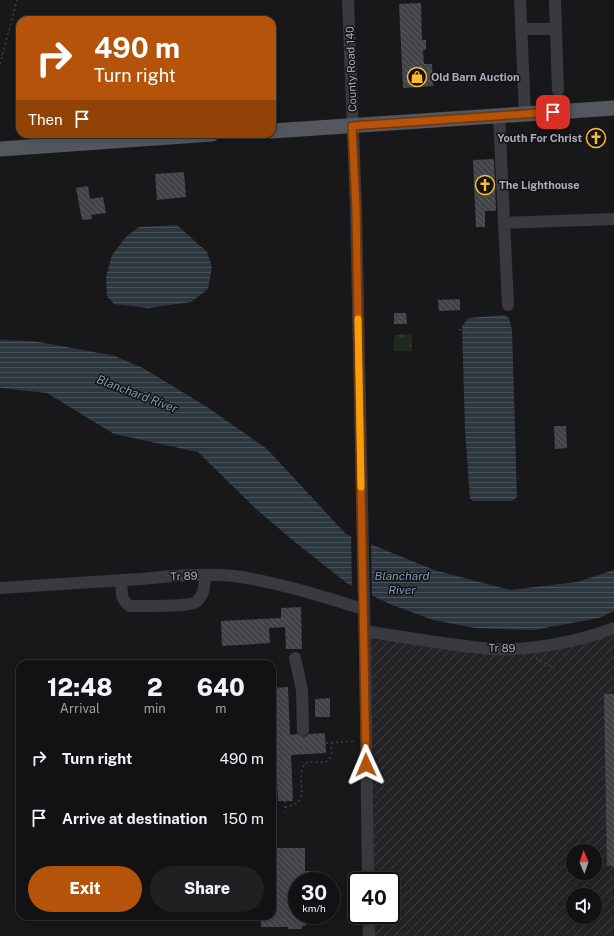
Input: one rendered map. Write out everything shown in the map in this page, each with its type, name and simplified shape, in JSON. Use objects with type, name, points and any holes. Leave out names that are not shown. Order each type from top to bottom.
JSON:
[{"type":"main road","points":[[276,130],[614,108]]},
{"type":"main road","points":[[0,148],[151,138]]},
{"type":"street","name":"County Road 140","points":[[348,0],[356,209],[368,872]]},
{"type":"street","points":[[520,0],[525,114]]},
{"type":"street","points":[[555,0],[558,90]]},
{"type":"street","points":[[522,29],[556,29]]},
{"type":"street","points":[[499,116],[508,305]]},
{"type":"street","points":[[504,223],[614,219]]},
{"type":"street","points":[[121,580],[122,599],[130,606],[185,605],[195,603],[200,597],[204,591],[205,575]]},
{"type":"street","name":"Tr 89","points":[[0,588],[205,575],[235,576],[363,604]]},
{"type":"street","name":"Tr 89","points":[[364,631],[450,644],[503,649],[569,642],[614,628]]},
{"type":"street","points":[[294,658],[302,690],[303,730]]},
{"type":"street","points":[[368,924],[369,936]]},
{"type":"path","points":[[0,64],[17,0]]},
{"type":"path","points":[[459,330],[466,330]]},
{"type":"path","points":[[513,478],[519,478]]},
{"type":"path","points":[[326,743],[365,740]]},
{"type":"path","points":[[285,807],[297,804],[300,798],[302,793],[303,765],[307,762],[326,762],[330,760],[331,743]]},
{"type":"path","points":[[285,801],[285,812]]},
{"type":"shaded area","points":[[614,628],[614,936],[371,936],[370,924],[400,924],[400,872],[370,872],[364,631],[495,649]]},
{"type":"green space","points":[[412,334],[412,351],[394,351],[394,335]]},
{"type":"water","points":[[177,225],[207,252],[212,267],[208,289],[191,302],[148,308],[114,304],[107,296],[106,277],[112,255],[126,237],[139,227]]},
{"type":"water","points":[[504,315],[509,318],[512,330],[517,497],[512,501],[474,501],[470,499],[465,430],[462,326],[469,318]]},
{"type":"water","name":"Blanchard River","points":[[0,340],[34,341],[115,356],[143,368],[207,407],[267,449],[346,534],[434,570],[510,590],[577,582],[614,570],[614,611],[599,618],[533,630],[475,628],[433,620],[392,605],[348,584],[296,543],[256,509],[198,452],[114,434],[47,393],[0,388]]},
{"type":"pier","points":[[351,533],[371,542],[372,597],[352,588]]},
{"type":"building","points":[[421,3],[422,40],[426,40],[426,50],[423,50],[424,64],[432,64],[433,86],[403,88],[399,4]]},
{"type":"building","name":"The Lighthouse","points":[[494,159],[496,211],[485,211],[485,227],[476,227],[473,160]]},
{"type":"building","points":[[184,172],[186,197],[157,200],[155,174]]},
{"type":"building","points":[[88,186],[90,199],[103,197],[106,213],[91,215],[92,219],[82,220],[76,188]]},
{"type":"building","points":[[460,299],[460,310],[439,311],[438,300]]},
{"type":"building","points":[[394,313],[406,313],[407,324],[394,324]]},
{"type":"building","points":[[554,426],[566,426],[567,448],[555,449]]},
{"type":"building","points":[[301,607],[302,649],[286,649],[285,627],[269,628],[270,643],[222,646],[221,621],[281,618],[281,608]]},
{"type":"building","points":[[288,687],[290,735],[297,734],[304,737],[309,734],[325,733],[326,753],[291,755],[293,801],[278,801],[276,757],[276,688]]},
{"type":"building","points":[[604,694],[614,694],[614,866],[607,866]]},
{"type":"building","points":[[330,698],[330,717],[315,717],[315,699]]},
{"type":"building","points":[[276,848],[305,848],[305,871],[311,872],[288,872],[288,924],[306,924],[306,926],[302,926],[302,929],[288,929],[288,927],[261,927],[261,920],[276,920]]},
{"type":"slow traffic","points":[[358,319],[361,487]]},
{"type":"place","name":"Old Barn Auction","points":[[417,77]]},
{"type":"place","name":"Youth For Christ","points":[[596,138]]},
{"type":"place","name":"The Lighthouse","points":[[485,185]]},
{"type":"route","points":[[366,765],[356,209],[352,126],[553,112]]}]
